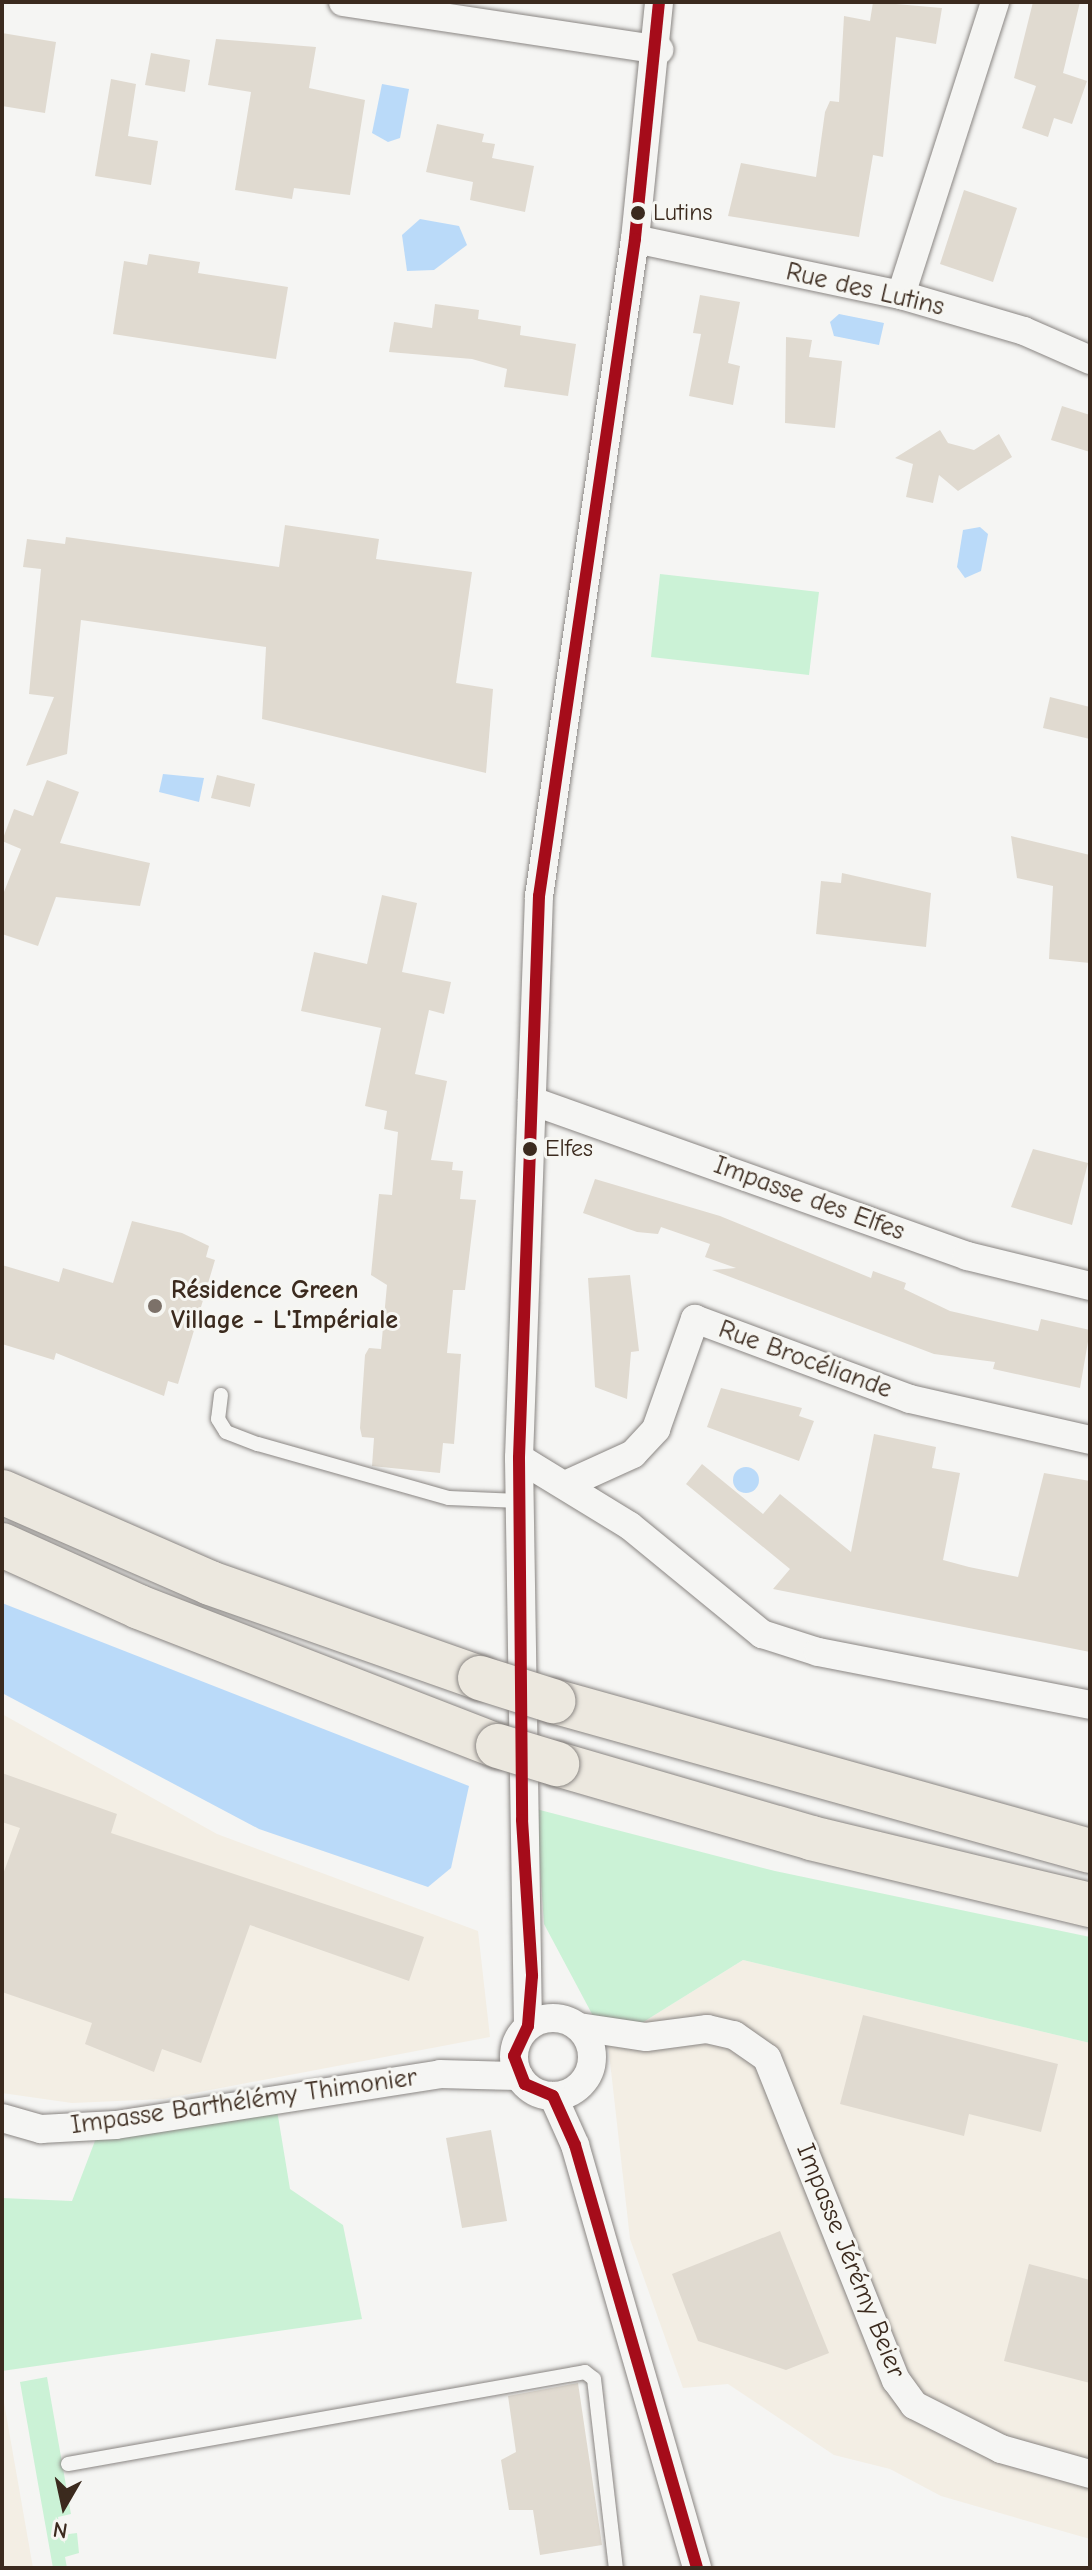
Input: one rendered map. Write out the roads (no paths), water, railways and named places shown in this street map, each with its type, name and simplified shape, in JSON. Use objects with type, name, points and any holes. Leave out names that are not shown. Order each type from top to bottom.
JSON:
[{"type":"highway","points":[[2,1492],[210,1583],[480,1678],[1090,1851]]},
{"type":"highway","points":[[2,1545],[444,1727],[498,1746],[781,1830],[1090,1905]]},
{"type":"highway","points":[[2,1577],[288,1695],[444,1727]]},
{"type":"street","points":[[343,2],[659,50]]},
{"type":"street","points":[[659,2],[659,50],[635,239],[558,737],[539,896],[519,1458],[528,1909],[524,2031],[519,2076],[553,2096],[575,2145],[697,2568]]},
{"type":"street","points":[[901,295],[995,2]]},
{"type":"street","name":"Rue des Lutins","points":[[635,239],[901,295],[1024,331],[1090,360]]},
{"type":"street","name":"Impasse des Elfes","points":[[532,1101],[967,1256],[1090,1286]]},
{"type":"street","name":"Rue Brocéliande","points":[[565,1485],[633,1454],[656,1429],[695,1319],[910,1399],[1090,1440]]},
{"type":"street","points":[[519,1458],[630,1526],[762,1634],[818,1652],[1090,1705]]},
{"type":"street","points":[[528,1909],[543,1976],[573,2023],[588,2073],[575,2145]]},
{"type":"street","name":"Impasse Barthélémy Thimonier","points":[[440,2074],[524,2031],[573,2023]]},
{"type":"street","name":"Impasse Jérémy Beier","points":[[573,2023],[646,2037],[707,2029],[734,2035],[767,2058],[896,2380],[914,2405],[1001,2449],[1090,2474]]},
{"type":"street","name":"Impasse Jérémy Beier","points":[[553,2096],[646,2037]]},
{"type":"street","name":"Impasse Barthélémy Thimonier","points":[[2,2118],[41,2129],[116,2125],[440,2074],[519,2076]]},
{"type":"lane","points":[[221,1395],[218,1419],[226,1432],[258,1444],[449,1498],[519,1501]]},
{"type":"lane","points":[[68,2464],[585,2372],[594,2379],[616,2568]]},
{"type":"water","points":[[382,84],[409,89],[400,138],[388,142],[372,133]]},
{"type":"water","points":[[420,219],[459,226],[467,245],[434,270],[407,271],[402,235]]},
{"type":"water","points":[[839,314],[884,323],[879,345],[834,336],[830,322]]},
{"type":"water","points":[[980,527],[988,534],[981,571],[965,578],[957,567],[963,530]]},
{"type":"water","points":[[163,774],[204,778],[199,802],[159,792]]},
{"type":"water","points":[[746,1467],[755,1471],[759,1480],[755,1489],[746,1493],[737,1489],[733,1480],[737,1471]]},
{"type":"water","points":[[2,1603],[469,1786],[451,1868],[428,1887],[259,1829],[2,1693]]},
{"type":"place","name":"Lutins","points":[[638,213]]},
{"type":"place","name":"Elfes","points":[[530,1149]]},
{"type":"place","name":"Résidence Green Village - L'Impériale","points":[[155,1306]]}]
